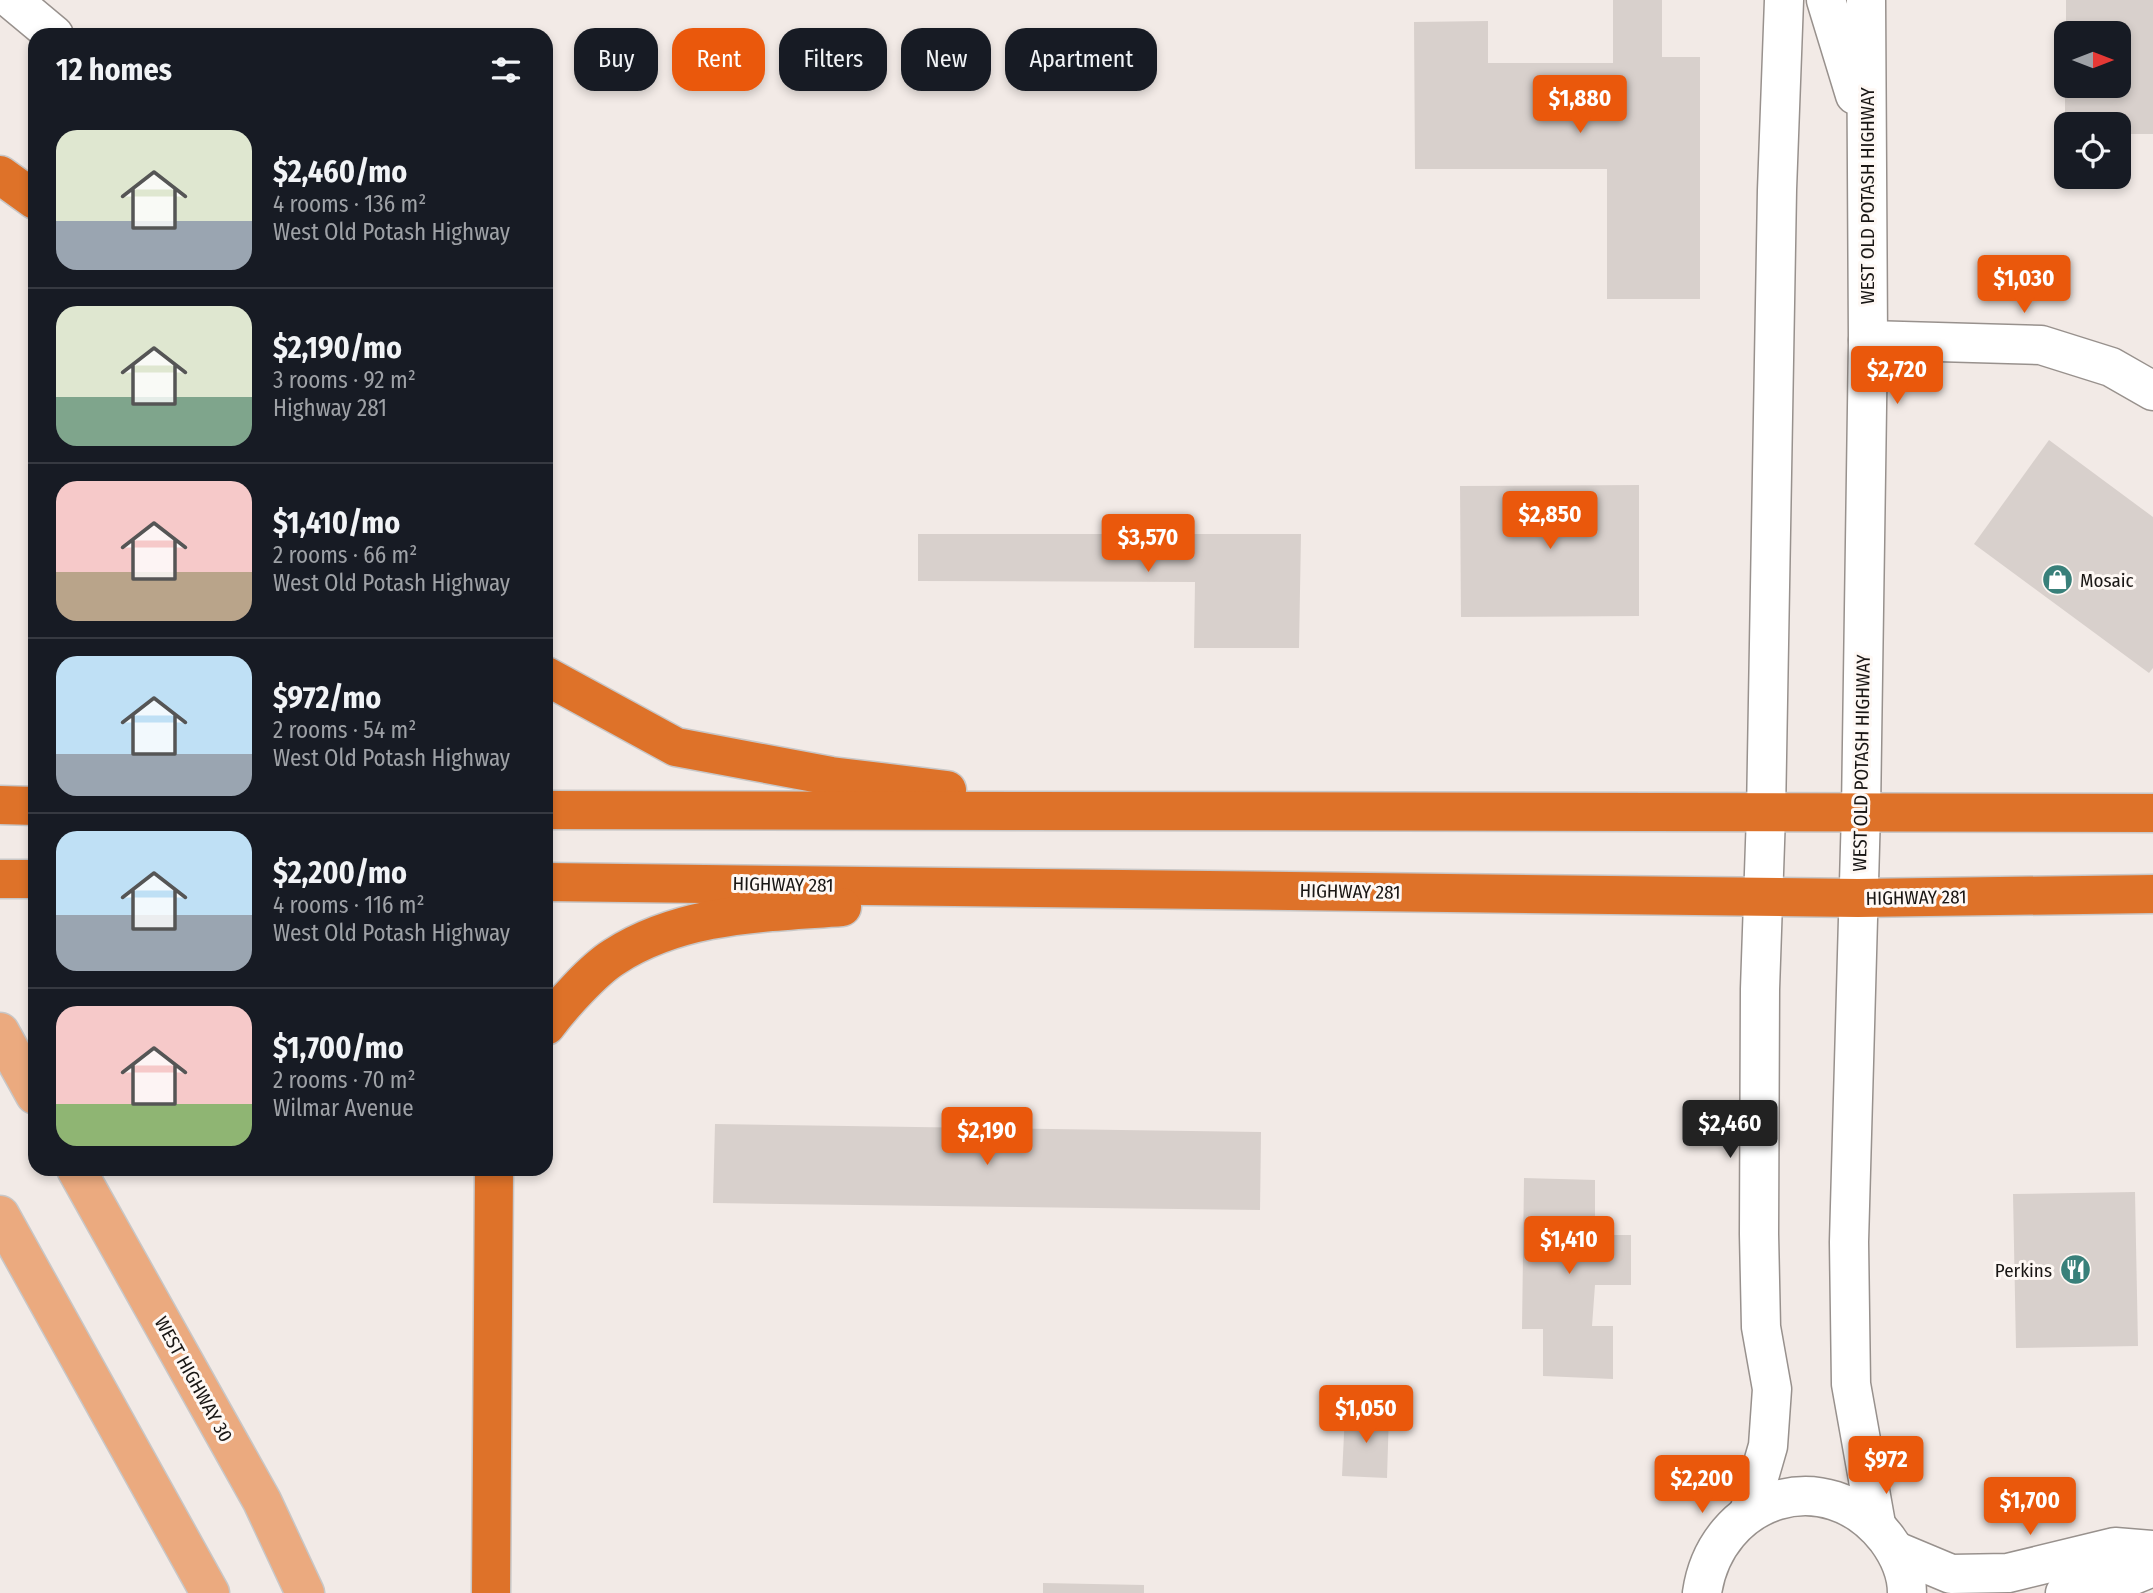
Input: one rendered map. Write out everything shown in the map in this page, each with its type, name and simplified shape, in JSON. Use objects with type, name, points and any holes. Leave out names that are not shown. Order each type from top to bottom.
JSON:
[{"type":"highway","points":[[0,175],[28,195]]},
{"type":"highway","points":[[553,680],[676,747],[831,776],[1116,811]]},
{"type":"highway","points":[[0,805],[28,806]]},
{"type":"highway","points":[[553,810],[2153,813]]},
{"type":"highway","points":[[0,879],[28,879]]},
{"type":"highway","name":"HIGHWAY 281","points":[[553,882],[1858,898],[2153,894]]},
{"type":"highway","points":[[553,1016],[611,958],[654,935],[721,916],[1103,889]]},
{"type":"highway","points":[[491,1593],[494,1176]]},
{"type":"highway","points":[[495,1258],[505,1176]]},
{"type":"main road","points":[[0,1032],[28,1082]]},
{"type":"main road","name":"WEST HIGHWAY 30","points":[[80,1176],[262,1501],[305,1593]]},
{"type":"main road","points":[[0,1215],[210,1593]]},
{"type":"street","points":[[12,0],[46,28]]},
{"type":"street","points":[[1749,1512],[1768,1446],[1772,1389],[1761,1327],[1760,989],[1766,814],[1777,190],[1784,0]]},
{"type":"street","points":[[1826,0],[1867,130]]},
{"type":"street","name":"WEST OLD POTASH HIGHWAY","points":[[1866,0],[1868,340],[1861,811],[1849,1242],[1851,1384],[1886,1538],[1907,1583],[1907,1593]]},
{"type":"street","points":[[1868,340],[2041,345],[2111,367],[2153,391]]},
{"type":"street","points":[[1702,1593],[1712,1553],[1724,1535],[1749,1512],[1781,1499],[1815,1497],[1847,1505],[1886,1538],[1951,1574],[2008,1573],[2115,1547],[2153,1550]]},
{"type":"street","points":[[2065,1593],[2116,1582],[2153,1567]]},
{"type":"building","points":[[1613,0],[1662,0],[1662,57],[1700,57],[1700,299],[1607,299],[1607,169],[1415,169],[1414,22],[1488,21],[1488,63],[1613,63]]},
{"type":"building","points":[[2066,0],[2153,0],[2153,134],[2131,134],[2131,112],[2065,112],[2065,98],[2132,98],[2132,21],[2066,21]]},
{"type":"building","points":[[2049,440],[2153,517],[2153,668],[2149,673],[1974,544]]},
{"type":"building","points":[[1639,485],[1639,616],[1461,617],[1460,486]]},
{"type":"building","points":[[918,534],[1301,534],[1299,648],[1194,648],[1195,582],[918,581]]},
{"type":"building","points":[[715,1124],[1261,1132],[1260,1210],[713,1203]]},
{"type":"building","points":[[1524,1178],[1595,1180],[1595,1235],[1631,1235],[1631,1285],[1595,1285],[1592,1326],[1613,1326],[1613,1379],[1543,1376],[1543,1329],[1522,1329]]},
{"type":"building","name":"Perkins","points":[[2135,1192],[2138,1346],[2016,1348],[2013,1194]]},
{"type":"building","points":[[1345,1413],[1389,1413],[1387,1478],[1342,1476]]},
{"type":"building","points":[[1043,1583],[1144,1585],[1144,1593],[1043,1593]]},
{"type":"place","name":"Mosaic","points":[[2057,580]]},
{"type":"place","name":"Perkins","points":[[2075,1270]]}]
